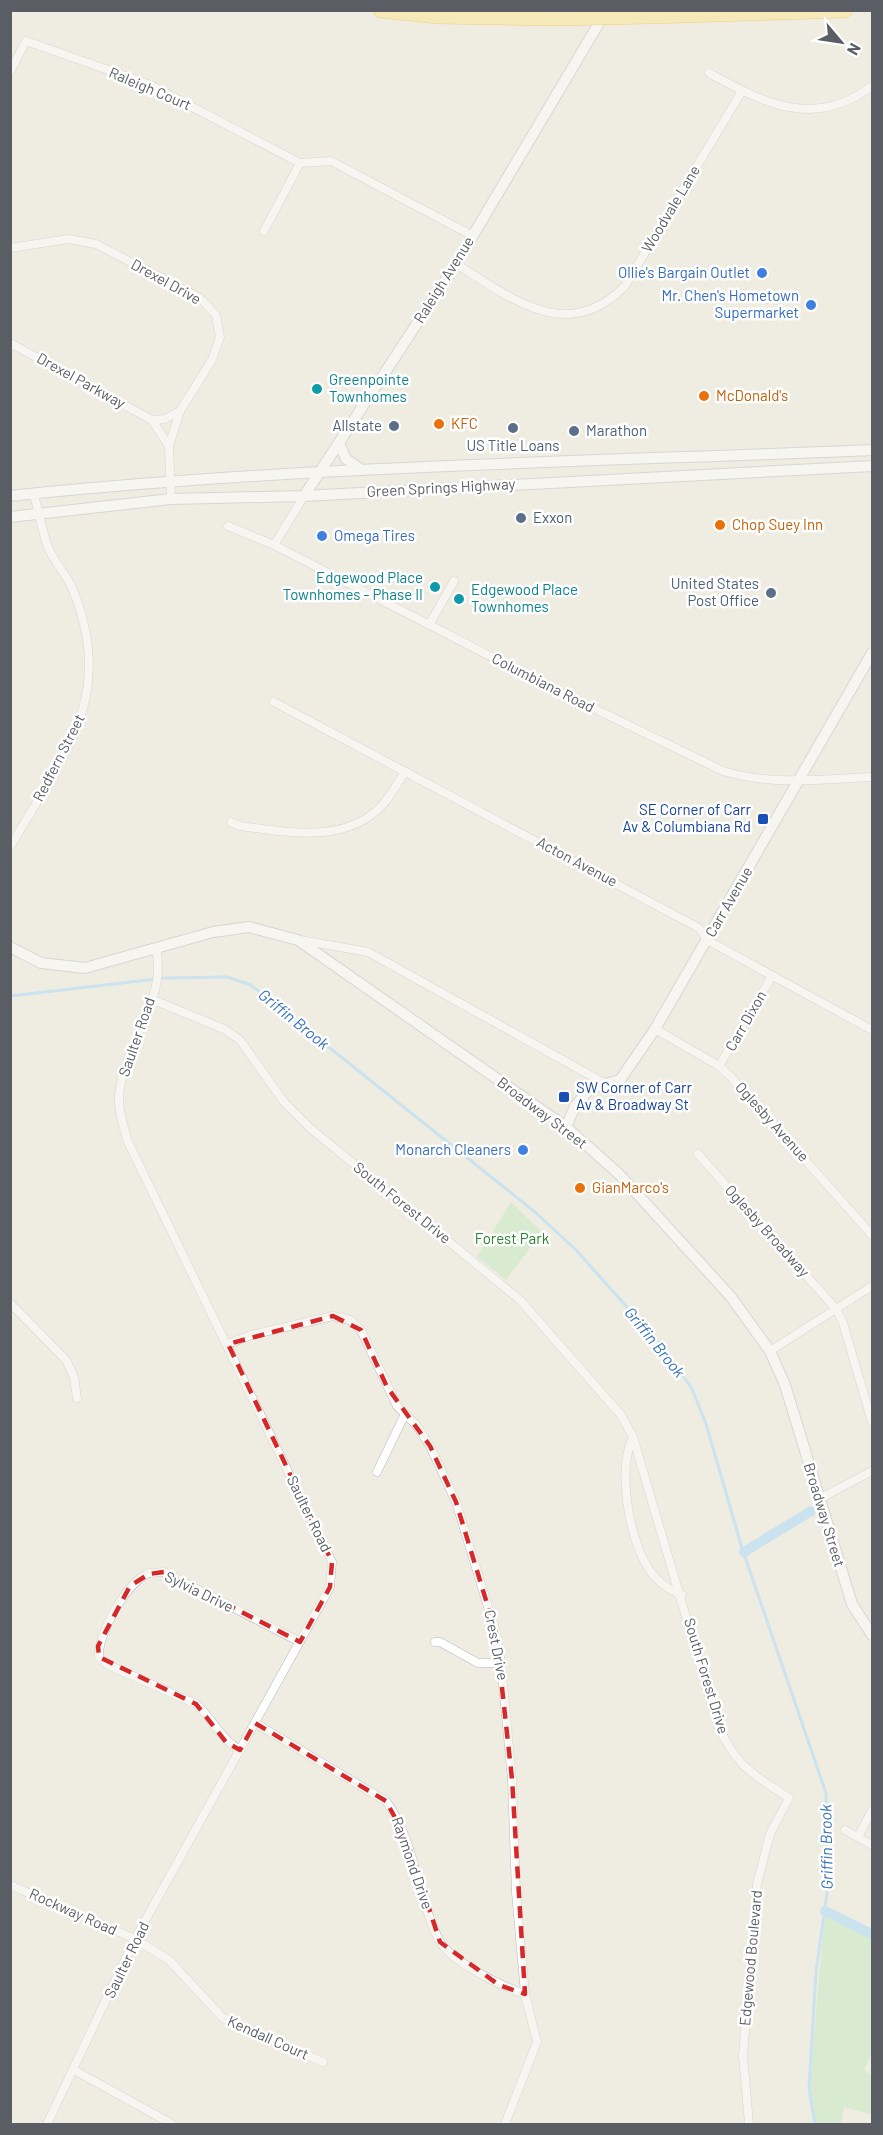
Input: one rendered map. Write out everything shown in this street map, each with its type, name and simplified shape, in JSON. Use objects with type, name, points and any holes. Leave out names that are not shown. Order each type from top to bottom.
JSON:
[{"type":"highway","points":[[381,10],[437,16],[557,18],[845,10]]},
{"type":"street","name":"Raleigh Avenue","points":[[274,545],[456,264],[606,10]]},
{"type":"street","name":"Raleigh Court","points":[[10,72],[26,41],[148,84],[300,163]]},
{"type":"street","points":[[709,73],[771,104],[802,110],[829,108],[853,101],[873,86]]},
{"type":"street","name":"Woodvale Lane","points":[[456,264],[538,311],[556,315],[580,314],[609,302],[625,286],[742,91]]},
{"type":"street","points":[[264,231],[300,163],[331,161],[473,236]]},
{"type":"street","name":"Drexel Drive","points":[[10,248],[69,239],[96,244],[200,298],[216,315],[220,337],[212,360],[180,411],[169,446]]},
{"type":"street","name":"Drexel Parkway","points":[[10,343],[152,420],[169,446]]},
{"type":"street","name":"Drexel Drive","points":[[152,420],[165,419],[180,411]]},
{"type":"street","points":[[339,443],[346,459],[362,470]]},
{"type":"street","points":[[169,446],[171,499]]},
{"type":"street","name":"Green Springs Highway","points":[[10,496],[170,482],[362,470],[873,450]]},
{"type":"street","name":"Green Springs Highway","points":[[10,517],[171,499],[304,496],[873,466]]},
{"type":"street","name":"Redfern Street","points":[[10,847],[78,727],[87,701],[90,677],[88,638],[73,589],[48,548],[34,494]]},
{"type":"street","name":"Columbiana Road","points":[[228,526],[274,545],[723,771],[744,778],[800,782],[873,777]]},
{"type":"street","points":[[429,625],[454,581]]},
{"type":"street","name":"Carr Avenue","points":[[566,1127],[575,1106],[591,1088],[620,1080],[655,1029],[873,653]]},
{"type":"street","name":"Acton Avenue","points":[[274,702],[701,929],[707,940],[873,1030]]},
{"type":"street","points":[[231,822],[240,826],[304,835],[351,826],[368,818],[384,804],[405,772]]},
{"type":"street","name":"Broadway Street","points":[[10,947],[41,963],[85,968],[213,932],[249,927],[298,940],[566,1127],[619,1174],[646,1203],[730,1297],[770,1351],[785,1385],[852,1604],[873,1635]]},
{"type":"street","points":[[298,940],[368,952],[608,1085]]},
{"type":"street","name":"Saulter Road","points":[[47,2124],[135,1939],[330,1587],[332,1562],[128,1142],[120,1111],[121,1083],[160,971],[156,948]]},
{"type":"street","name":"Carr Dixon","points":[[720,1066],[772,976]]},
{"type":"street","name":"South Forest Drive","points":[[151,999],[224,1029],[240,1040],[284,1102],[310,1128],[520,1300],[621,1415],[633,1437],[682,1596],[718,1726],[731,1754],[748,1771],[789,1798]]},
{"type":"street","name":"Oglesby Avenue","points":[[655,1029],[720,1066],[873,1235]]},
{"type":"street","name":"Oglesby Broadway","points":[[698,1154],[836,1309],[843,1323],[873,1422]]},
{"type":"street","points":[[770,1351],[873,1286]]},
{"type":"street","points":[[10,1303],[66,1360],[74,1377],[77,1398]]},
{"type":"street","name":"Crest Drive","points":[[228,1344],[251,1335],[333,1316],[350,1320],[361,1330],[392,1396],[430,1446],[456,1502],[487,1600],[501,1663],[512,1779],[516,1892],[525,1994],[537,2042],[505,2124]]},
{"type":"street","points":[[377,1472],[405,1414]]},
{"type":"street","points":[[633,1437],[627,1450],[624,1480],[641,1552],[659,1581],[682,1596]]},
{"type":"street","points":[[819,1499],[873,1471]]},
{"type":"street","name":"Sylvia Drive","points":[[240,1750],[226,1742],[207,1714],[196,1704],[108,1665],[99,1657],[98,1647],[107,1625],[130,1586],[149,1574],[164,1572],[300,1642]]},
{"type":"street","points":[[435,1642],[440,1642],[478,1663],[501,1663]]},
{"type":"street","name":"Raymond Drive","points":[[255,1723],[386,1801],[397,1815],[406,1838],[440,1942],[458,1958],[499,1985],[525,1994]]},
{"type":"street","name":"Edgewood Boulevard","points":[[749,2124],[743,2056],[757,1884],[770,1834],[789,1798]]},
{"type":"street","points":[[858,1837],[873,1810]]},
{"type":"street","points":[[845,1830],[873,1845]]},
{"type":"street","name":"Rockway Road","points":[[10,1885],[135,1939]]},
{"type":"street","name":"Kendall Court","points":[[135,1939],[169,1960],[223,2018],[323,2062]]},
{"type":"street","points":[[74,2070],[172,2124]]},
{"type":"highlighted area","points":[[333,1316],[361,1330],[387,1387],[430,1446],[456,1502],[496,1633],[512,1779],[525,1994],[499,1985],[440,1942],[406,1838],[386,1801],[255,1723],[240,1750],[226,1742],[196,1704],[99,1657],[98,1646],[130,1586],[149,1574],[164,1572],[300,1642],[330,1587],[332,1562],[228,1344]]},
{"type":"green space","name":"Forest Park","points":[[511,1202],[542,1232],[506,1280],[477,1257]]},
{"type":"green space","points":[[825,1911],[872,1934],[872,2053],[864,2070],[872,2075],[872,2115],[844,2107],[841,2124],[816,2124],[809,2088]]},
{"type":"waterway","name":"Griffin Brook","points":[[10,996],[165,978],[227,977],[251,985],[535,1212],[576,1250],[668,1353],[692,1389],[706,1424],[742,1548],[826,1793],[827,1893],[816,1972],[809,2088],[815,2124]]},
{"type":"waterway","points":[[744,1552],[811,1511]]},
{"type":"waterway","points":[[825,1911],[872,1934]]},
{"type":"place","name":"Ollie's Bargain Outlet","points":[[762,273]]},
{"type":"place","name":"Mr. Chen's Hometown Supermarket","points":[[811,305]]},
{"type":"place","name":"Greenpointe Townhomes","points":[[317,389]]},
{"type":"place","name":"McDonald's","points":[[704,396]]},
{"type":"place","name":"KFC","points":[[439,424]]},
{"type":"place","name":"Allstate","points":[[394,426]]},
{"type":"place","name":"US Title Loans","points":[[513,428]]},
{"type":"place","name":"Marathon","points":[[574,431]]},
{"type":"place","name":"Exxon","points":[[521,518]]},
{"type":"place","name":"Chop Suey Inn","points":[[720,525]]},
{"type":"place","name":"Omega Tires","points":[[322,536]]},
{"type":"place","name":"Edgewood Place Townhomes - Phase II","points":[[435,587]]},
{"type":"place","name":"United States Post Office","points":[[771,593]]},
{"type":"place","name":"Edgewood Place Townhomes","points":[[459,599]]},
{"type":"place","name":"SE Corner of Carr Av & Columbiana Rd","points":[[763,819]]},
{"type":"place","name":"SW Corner of Carr Av & Broadway St","points":[[564,1097]]},
{"type":"place","name":"Monarch Cleaners","points":[[523,1150]]},
{"type":"place","name":"GianMarco's","points":[[580,1188]]}]
